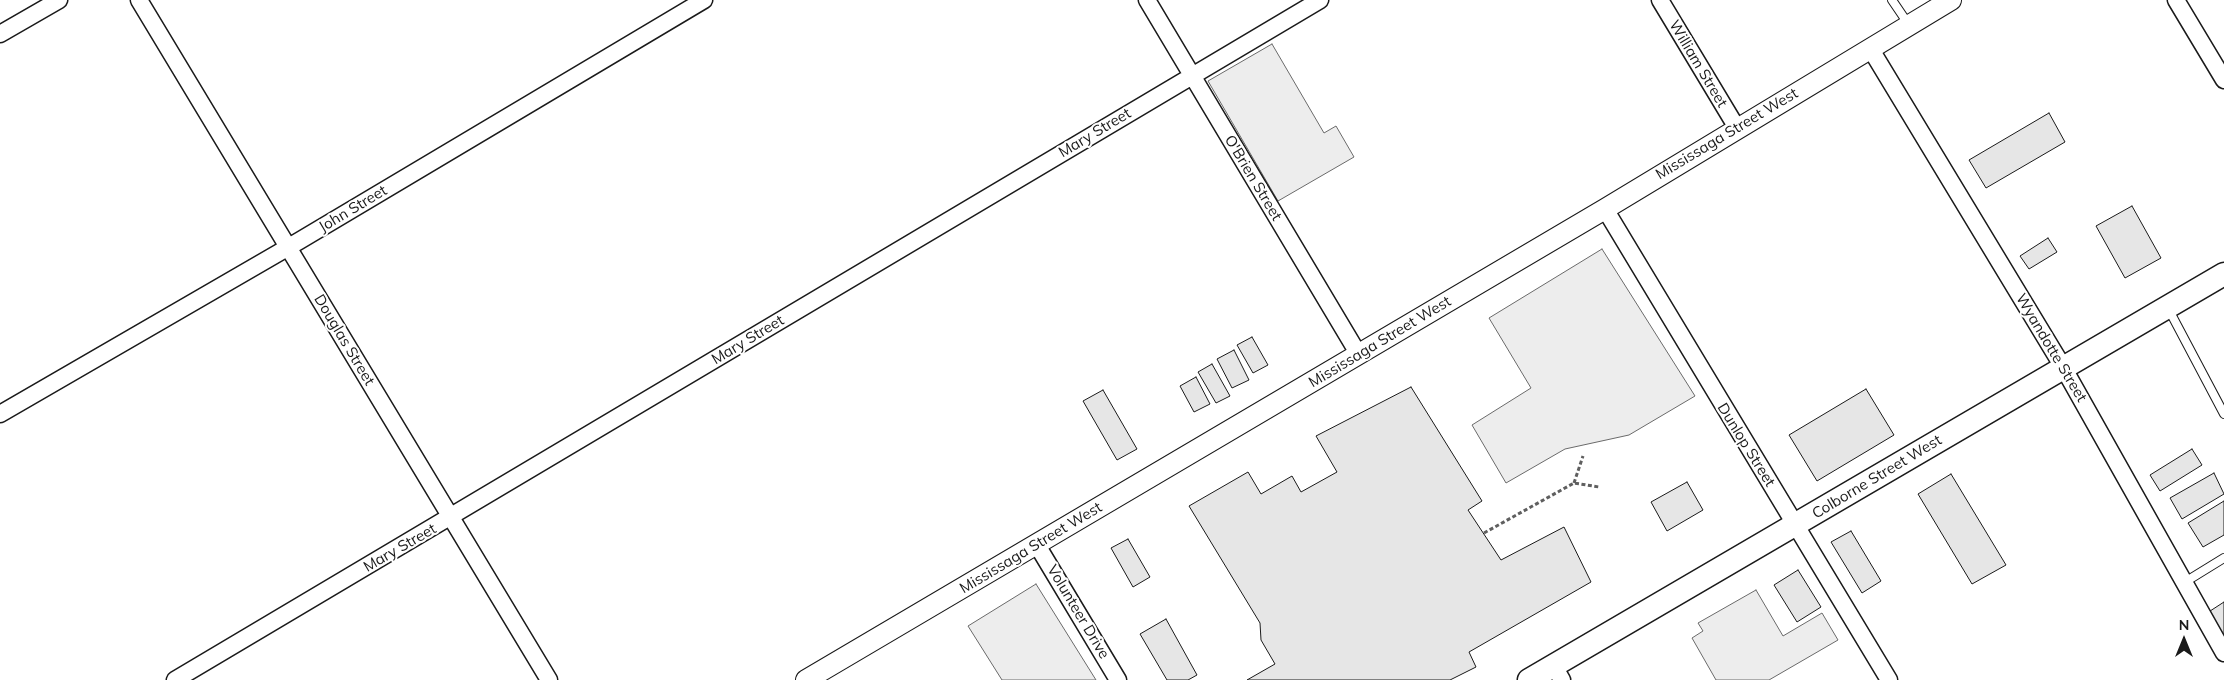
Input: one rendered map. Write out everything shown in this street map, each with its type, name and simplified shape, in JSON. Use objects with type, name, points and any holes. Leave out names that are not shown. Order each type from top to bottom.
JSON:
[{"type":"main road","name":"Colborne Street West","points":[[1529,680],[1558,673],[1795,526],[2224,274]]},
{"type":"street","points":[[0,34],[60,0]]},
{"type":"street","name":"Douglas Street","points":[[139,0],[549,680]]},
{"type":"street","name":"John Street","points":[[0,414],[288,247],[704,0]]},
{"type":"street","name":"O'Brien Street","points":[[1147,0],[1359,354]]},
{"type":"street","name":"Mary Street","points":[[175,680],[1320,0]]},
{"type":"street","name":"William Street","points":[[1660,0],[1737,128]]},
{"type":"street","name":"Mississaga Street West","points":[[806,680],[1605,209],[1951,0]]},
{"type":"street","points":[[2176,0],[2224,80]]},
{"type":"street","name":"Wyandotte Street","points":[[1870,48],[2063,368],[2224,653]]},
{"type":"street","name":"Dunlop Street","points":[[1605,209],[1889,680]]},
{"type":"street","name":"Volunteer Drive","points":[[1037,545],[1118,680]]},
{"type":"lane","points":[[1892,0],[1909,25]]},
{"type":"lane","points":[[2167,307],[2224,412]]},
{"type":"lane","points":[[2185,582],[2224,558]]},
{"type":"path","points":[[1574,483],[1583,456]]},
{"type":"path","points":[[1484,533],[1574,483],[1599,487]]},
{"type":"shaded area","points":[[1272,44],[1324,133],[1336,126],[1354,157],[1278,201],[1208,81]]},
{"type":"shaded area","points":[[1602,249],[1695,396],[1629,435],[1565,449],[1506,483],[1472,425],[1531,388],[1489,318]]},
{"type":"shaded area","points":[[1036,584],[1096,680],[1002,680],[968,626]]},
{"type":"shaded area","points":[[1756,590],[1783,636],[1822,613],[1838,640],[1769,680],[1716,680],[1692,638],[1703,631],[1698,623]]},
{"type":"building","points":[[2049,113],[2065,142],[1986,188],[1969,160]]},
{"type":"building","points":[[2132,206],[2161,258],[2125,278],[2096,226]]},
{"type":"building","points":[[2048,238],[2057,252],[2029,269],[2020,256]]},
{"type":"building","points":[[1252,337],[1268,365],[1253,373],[1237,345]]},
{"type":"building","points":[[1234,350],[1249,380],[1232,388],[1217,359]]},
{"type":"building","points":[[1212,364],[1230,396],[1216,403],[1198,372]]},
{"type":"building","points":[[1196,377],[1210,404],[1194,412],[1180,386]]},
{"type":"building","points":[[1411,387],[1482,501],[1468,510],[1501,560],[1564,527],[1591,582],[1469,652],[1476,667],[1450,680],[1247,680],[1275,664],[1261,640],[1260,623],[1189,506],[1248,472],[1261,494],[1292,476],[1301,492],[1337,472],[1316,436]]},
{"type":"building","points":[[1866,389],[1894,435],[1817,481],[1789,435]]},
{"type":"building","points":[[1103,390],[1137,449],[1117,460],[1083,401]]},
{"type":"building","points":[[2192,449],[2202,465],[2160,491],[2150,475]]},
{"type":"building","points":[[2214,473],[2224,494],[2182,519],[2170,498]]},
{"type":"building","points":[[1951,474],[2006,565],[1972,584],[1918,494]]},
{"type":"building","points":[[1687,482],[1703,510],[1667,531],[1651,502]]},
{"type":"building","points":[[2224,501],[2224,535],[2203,547],[2188,523]]},
{"type":"building","points":[[1851,531],[1881,581],[1862,593],[1831,542]]},
{"type":"building","points":[[1128,539],[1150,577],[1133,587],[1111,548]]},
{"type":"building","points":[[1798,570],[1821,607],[1797,622],[1774,585]]},
{"type":"building","points":[[2224,602],[2224,640],[2207,613]]},
{"type":"building","points":[[1166,619],[1197,675],[1188,680],[1167,680],[1140,634]]}]
